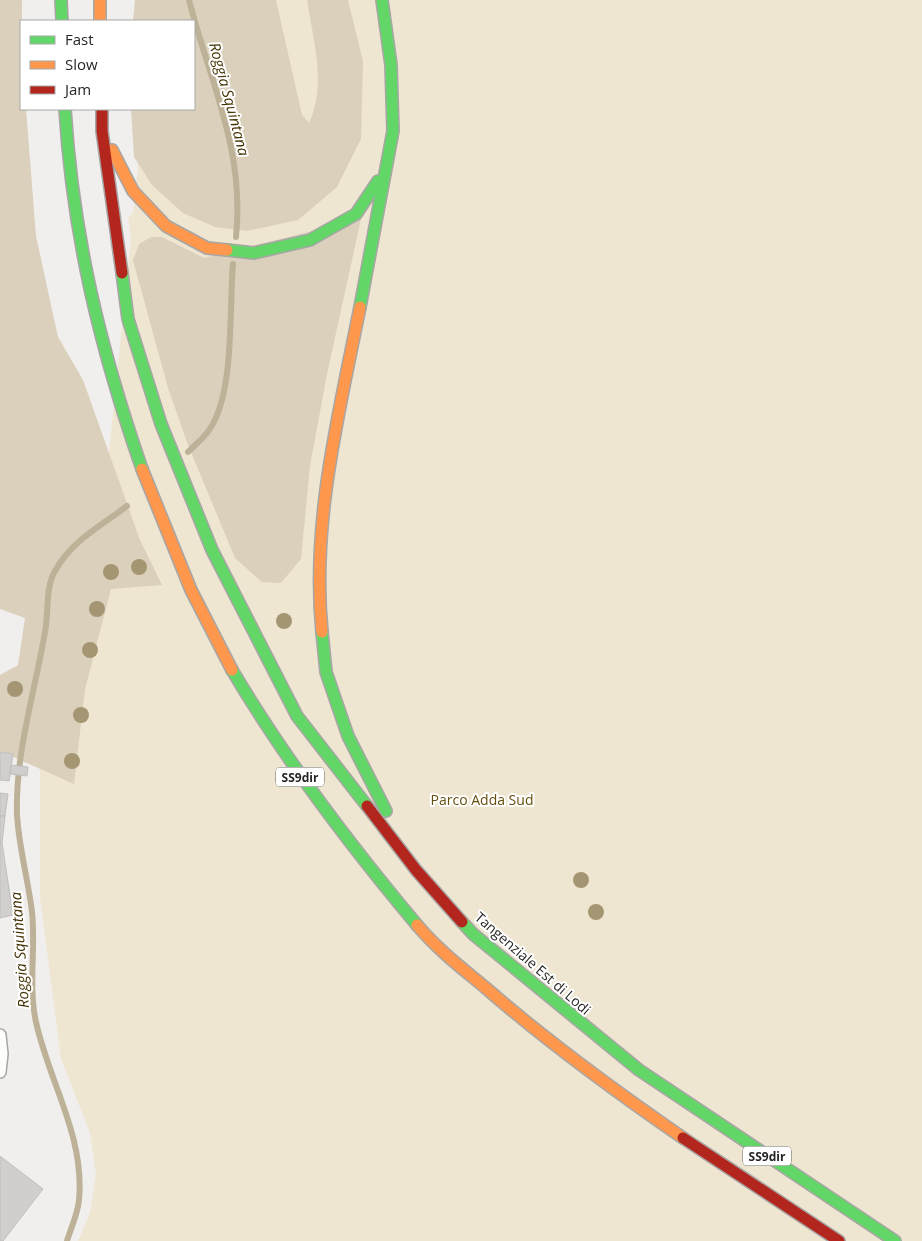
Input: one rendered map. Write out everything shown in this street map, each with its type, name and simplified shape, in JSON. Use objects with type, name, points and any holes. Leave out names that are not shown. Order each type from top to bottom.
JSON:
[{"type":"highway","points":[[61,0],[62,20]]},
{"type":"highway","points":[[100,0],[100,20]]},
{"type":"highway","points":[[382,0],[390,32],[393,79],[393,131],[329,468],[322,532],[319,603],[326,672],[348,736],[416,870]]},
{"type":"highway","name":"SS9dir","points":[[65,110],[66,140],[77,240],[100,340],[132,445],[181,567],[223,656],[288,759],[353,850],[438,948],[537,1033],[628,1100],[839,1241]]},
{"type":"highway","name":"SS9dir","points":[[102,110],[102,131],[128,319],[161,424],[212,550],[297,716],[416,870]]},
{"type":"highway","points":[[102,131],[133,191],[166,226],[207,248],[254,253],[310,240],[356,214],[384,172]]},
{"type":"highway","name":"Tangenziale Est di Lodi","points":[[416,870],[473,934],[639,1070],[895,1241]]},
{"type":"lane","points":[[0,1035],[2,1054],[0,1072]]},
{"type":"green space","name":"Parco Adda Sud","points":[[155,0],[922,0],[922,1241],[78,1241],[90,1213],[96,1174],[90,1133],[61,1059],[40,898],[40,711],[106,481],[131,239],[128,218],[133,213],[144,110],[195,110],[195,20]]},
{"type":"shaded area","points":[[0,0],[22,0],[22,20],[20,20],[20,110],[26,110],[36,236],[58,337],[83,380],[140,540],[162,585],[111,589],[85,689],[74,784],[0,751],[0,675],[18,665],[25,618],[0,609]]},
{"type":"shaded area","points":[[135,0],[276,0],[302,115],[309,123],[317,93],[318,78],[307,0],[348,0],[363,61],[361,139],[337,187],[298,220],[247,231],[215,227],[183,213],[152,185],[134,157],[131,110],[195,110],[195,20],[133,20]]},
{"type":"shaded area","points":[[361,219],[327,374],[310,466],[301,559],[281,583],[262,582],[235,558],[188,445],[168,388],[133,260],[139,244],[151,237],[162,237],[204,258]]},
{"type":"building","points":[[0,752],[13,754],[9,781],[0,780]]},
{"type":"building","points":[[11,765],[28,767],[27,776],[10,774]]},
{"type":"building","points":[[0,793],[8,794],[5,816],[0,816]]},
{"type":"building","points":[[0,816],[5,816],[2,843],[0,843]]},
{"type":"building","points":[[0,843],[2,843],[13,915],[0,918]]},
{"type":"building","points":[[0,1156],[43,1189],[3,1241],[0,1241]]},
{"type":"waterway","name":"Roggia Squintana","points":[[189,0],[194,20]]},
{"type":"waterway","name":"Roggia Squintana","points":[[195,22],[231,145],[237,205],[236,237]]},
{"type":"waterway","name":"Roggia Squintana","points":[[188,452],[209,430],[223,395],[229,350],[233,264]]},
{"type":"waterway","name":"Roggia Squintana","points":[[67,1241],[79,1200],[77,1154],[65,1110],[36,1022],[32,981],[32,912],[18,827],[17,792],[22,746],[45,632],[48,593],[52,578],[69,551],[97,527],[127,506]]},
{"type":"traffic: fast","points":[[61,0],[62,20]]},
{"type":"traffic: fast","points":[[360,307],[393,131],[391,65],[382,0]]},
{"type":"traffic: fast","points":[[65,110],[74,202],[91,292],[113,380],[142,469]]},
{"type":"traffic: fast","points":[[227,250],[254,253],[310,240],[356,214],[378,181]]},
{"type":"traffic: fast","points":[[122,273],[128,319],[161,424],[212,550],[297,716],[367,806]]},
{"type":"traffic: fast","points":[[322,632],[326,672],[348,736],[386,811]]},
{"type":"traffic: fast","points":[[232,670],[274,737],[319,801],[417,925]]},
{"type":"traffic: fast","points":[[462,922],[473,934],[639,1070],[895,1241]]},
{"type":"traffic: slow","points":[[100,0],[100,20]]},
{"type":"traffic: slow","points":[[112,150],[133,191],[166,226],[207,248],[227,250]]},
{"type":"traffic: slow","points":[[322,632],[320,550],[324,509],[336,428],[360,307]]},
{"type":"traffic: slow","points":[[142,469],[191,590],[232,670]]},
{"type":"traffic: slow","points":[[417,925],[451,959],[534,1028],[607,1084],[683,1138]]},
{"type":"traffic: jam","points":[[102,110],[102,131],[122,273]]},
{"type":"traffic: jam","points":[[367,806],[416,870],[462,922]]},
{"type":"traffic: jam","points":[[683,1138],[839,1241]]}]
